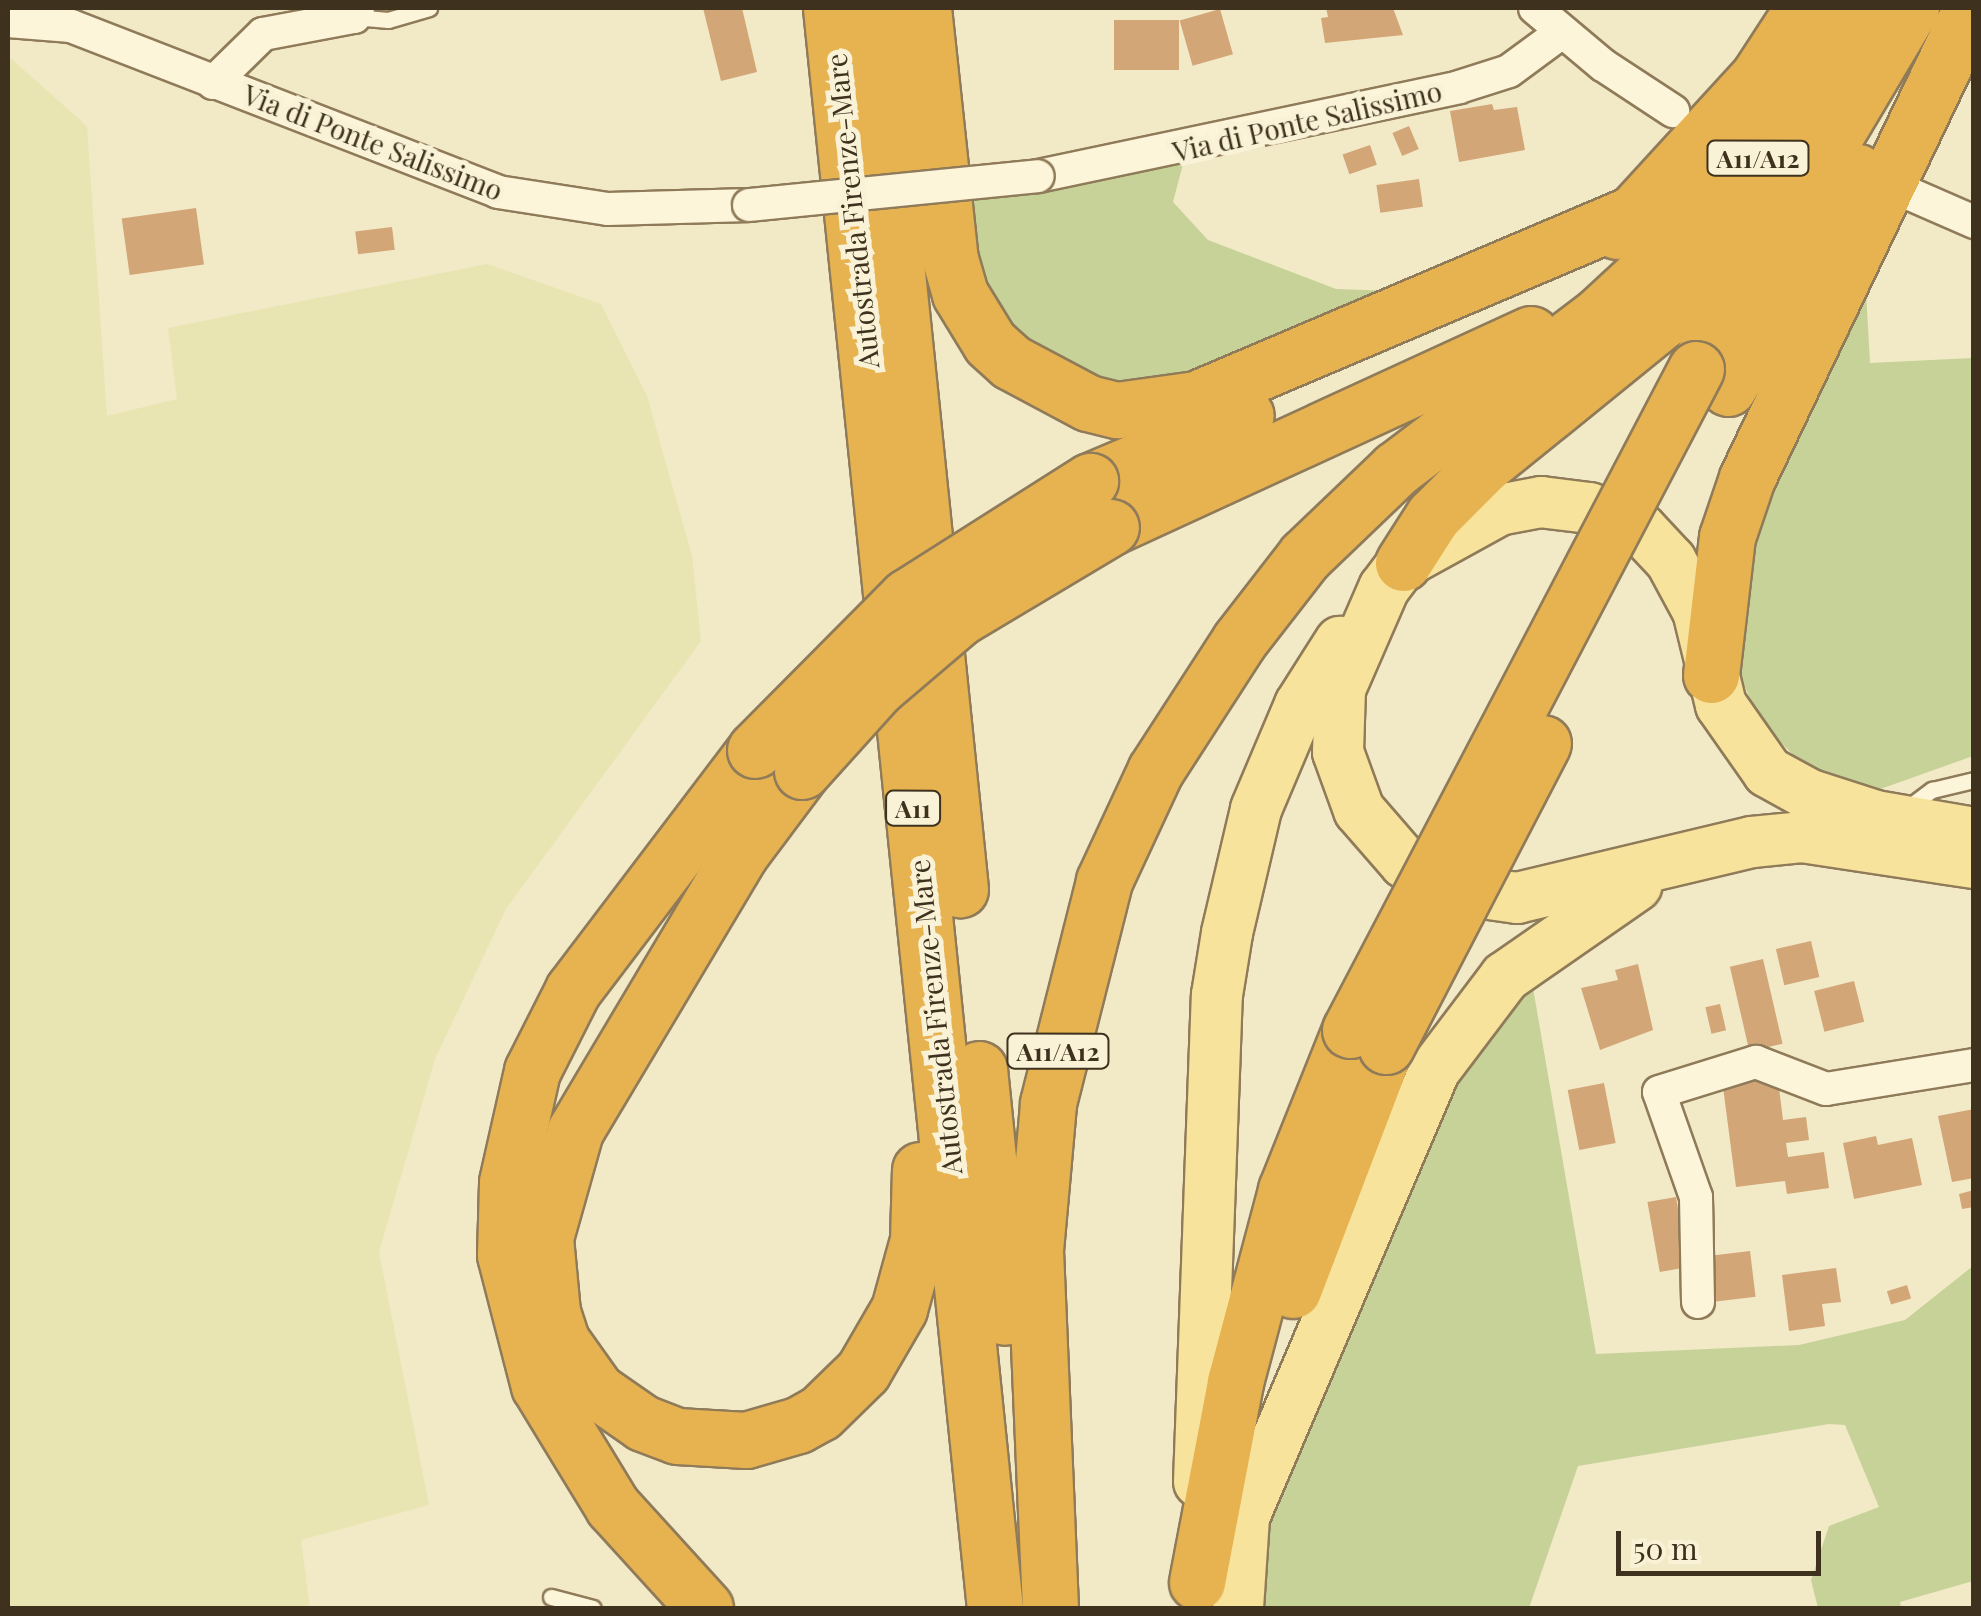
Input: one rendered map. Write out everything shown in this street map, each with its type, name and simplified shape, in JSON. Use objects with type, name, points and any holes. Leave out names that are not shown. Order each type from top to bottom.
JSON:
[{"type":"highway","name":"Autostrada Firenze-Mare","points":[[831,8],[996,1608]]},
{"type":"highway","name":"Autostrada Firenze-Mare","points":[[870,8],[1034,1608]]},
{"type":"highway","points":[[923,8],[950,258],[960,294],[990,342],[1011,362],[1088,403],[1117,410],[1196,399],[1643,209]]},
{"type":"highway","name":"A11/A12","points":[[705,1608],[613,1507],[539,1386],[505,1255],[507,1182],[526,1087],[573,990],[779,761],[907,597],[1479,315],[1573,264],[1643,209],[1758,77],[1803,8]]},
{"type":"highway","name":"A11/A12","points":[[1050,1608],[1036,1306],[1039,1178],[1064,1017],[1126,829],[1190,714],[1305,556],[1396,469],[1631,288],[1751,167],[1859,8]]},
{"type":"highway","points":[[1211,1600],[1235,1382],[1286,1190],[1712,378],[1803,182],[1863,95],[1911,8]]},
{"type":"highway","points":[[1712,378],[1959,8]]},
{"type":"highway","points":[[1711,674],[1727,537],[1747,478],[1971,8]]},
{"type":"highway","points":[[1394,575],[1433,516],[1484,465],[1664,319],[1803,182]]},
{"type":"highway","points":[[1101,504],[1631,288]]},
{"type":"highway","points":[[779,761],[740,854],[620,1048],[575,1131],[550,1204],[546,1267],[562,1342],[597,1391],[660,1430],[722,1442],[798,1425],[820,1413],[863,1371],[899,1309],[920,1215],[908,989],[914,813]]},
{"type":"highway","points":[[1244,1518],[1277,1343],[1368,1038]]},
{"type":"main road","points":[[1211,1600],[1212,1090],[1227,932],[1256,810],[1300,705],[1324,663],[1394,575],[1482,517],[1516,506],[1566,504],[1610,515],[1640,529],[1671,560],[1698,612],[1711,674],[1733,728],[1768,772],[1808,794],[1892,819],[1974,833]]},
{"type":"main road","points":[[1394,575],[1340,689],[1338,752],[1359,810],[1404,863],[1440,885],[1502,899],[1678,859],[1802,837],[1974,863]]},
{"type":"main road","points":[[1211,1600],[1334,1294],[1450,1046],[1483,1002],[1534,953],[1678,859]]},
{"type":"street","points":[[1535,8],[1562,32],[1674,111]]},
{"type":"street","points":[[213,83],[263,34],[356,12]]},
{"type":"street","name":"Via di Ponte Salissimo","points":[[8,22],[72,26],[498,192],[608,210],[749,205],[1038,176],[1459,87],[1509,71],[1562,32]]},
{"type":"street","points":[[1910,194],[1974,222]]},
{"type":"street","points":[[1698,1302],[1696,1197],[1660,1092],[1756,1062],[1826,1089],[1974,1065]]},
{"type":"lane","points":[[356,12],[388,20],[429,8]]},
{"type":"lane","points":[[1892,819],[1932,790],[1974,780]]},
{"type":"lane","points":[[551,1596],[593,1608]]},
{"type":"shaded area","points":[[8,56],[87,126],[107,416],[177,399],[168,328],[487,264],[601,304],[647,396],[692,556],[701,641],[506,909],[435,1059],[379,1252],[429,1505],[301,1540],[310,1608],[8,1608]]},
{"type":"green space","points":[[1183,164],[1173,202],[1208,240],[1336,289],[1394,291],[1212,370],[1106,392],[1002,329],[973,252],[969,201]]},
{"type":"green space","points":[[1866,292],[1870,363],[1973,358],[1973,756],[1872,792],[1809,771],[1759,720],[1735,663],[1751,538],[1780,461]]},
{"type":"green space","points":[[1532,982],[1596,1354],[1799,1345],[1905,1320],[1973,1266],[1973,1581],[1900,1602],[1901,1608],[1818,1608],[1811,1580],[1829,1526],[1879,1507],[1845,1425],[1829,1424],[1578,1466],[1529,1608],[1255,1608],[1269,1502],[1450,1075]]},
{"type":"building","points":[[703,8],[742,8],[757,72],[721,81]]},
{"type":"building","points":[[1326,8],[1393,8],[1403,35],[1325,43],[1321,18],[1328,17]]},
{"type":"building","points":[[1220,9],[1233,54],[1193,66],[1180,21]]},
{"type":"building","points":[[1114,20],[1179,20],[1179,70],[1114,70]]},
{"type":"building","points":[[1492,104],[1494,110],[1517,107],[1525,150],[1459,162],[1450,111]]},
{"type":"building","points":[[1409,126],[1419,149],[1402,156],[1392,133]]},
{"type":"building","points":[[1370,145],[1377,165],[1349,174],[1343,154]]},
{"type":"building","points":[[1419,179],[1423,207],[1380,213],[1376,185]]},
{"type":"building","points":[[196,208],[204,264],[130,275],[122,218]]},
{"type":"building","points":[[392,227],[395,250],[358,254],[355,232]]},
{"type":"building","points":[[1811,941],[1819,977],[1784,985],[1776,949]]},
{"type":"building","points":[[1763,959],[1783,1044],[1749,1051],[1730,967]]},
{"type":"building","points":[[1638,964],[1653,1030],[1600,1050],[1581,988],[1618,980],[1615,970]]},
{"type":"building","points":[[1854,981],[1864,1022],[1824,1032],[1814,991]]},
{"type":"building","points":[[1720,1004],[1726,1030],[1711,1034],[1705,1007]]},
{"type":"building","points":[[1777,1072],[1783,1120],[1806,1117],[1809,1140],[1786,1143],[1788,1157],[1824,1152],[1829,1188],[1787,1194],[1785,1181],[1736,1187],[1722,1079]]},
{"type":"building","points":[[1604,1083],[1616,1143],[1579,1150],[1568,1090]]},
{"type":"building","points":[[1974,1109],[1974,1178],[1952,1182],[1938,1116]]},
{"type":"building","points":[[1876,1136],[1878,1145],[1912,1138],[1922,1185],[1854,1199],[1843,1143]]},
{"type":"building","points":[[1974,1190],[1974,1207],[1962,1209],[1959,1194]]},
{"type":"building","points":[[1676,1197],[1688,1267],[1660,1272],[1647,1202]]},
{"type":"building","points":[[1750,1251],[1756,1297],[1712,1302],[1706,1256]]},
{"type":"building","points":[[1836,1268],[1841,1302],[1822,1304],[1825,1326],[1789,1331],[1782,1275]]},
{"type":"building","points":[[1907,1285],[1911,1298],[1891,1305],[1887,1291]]}]
